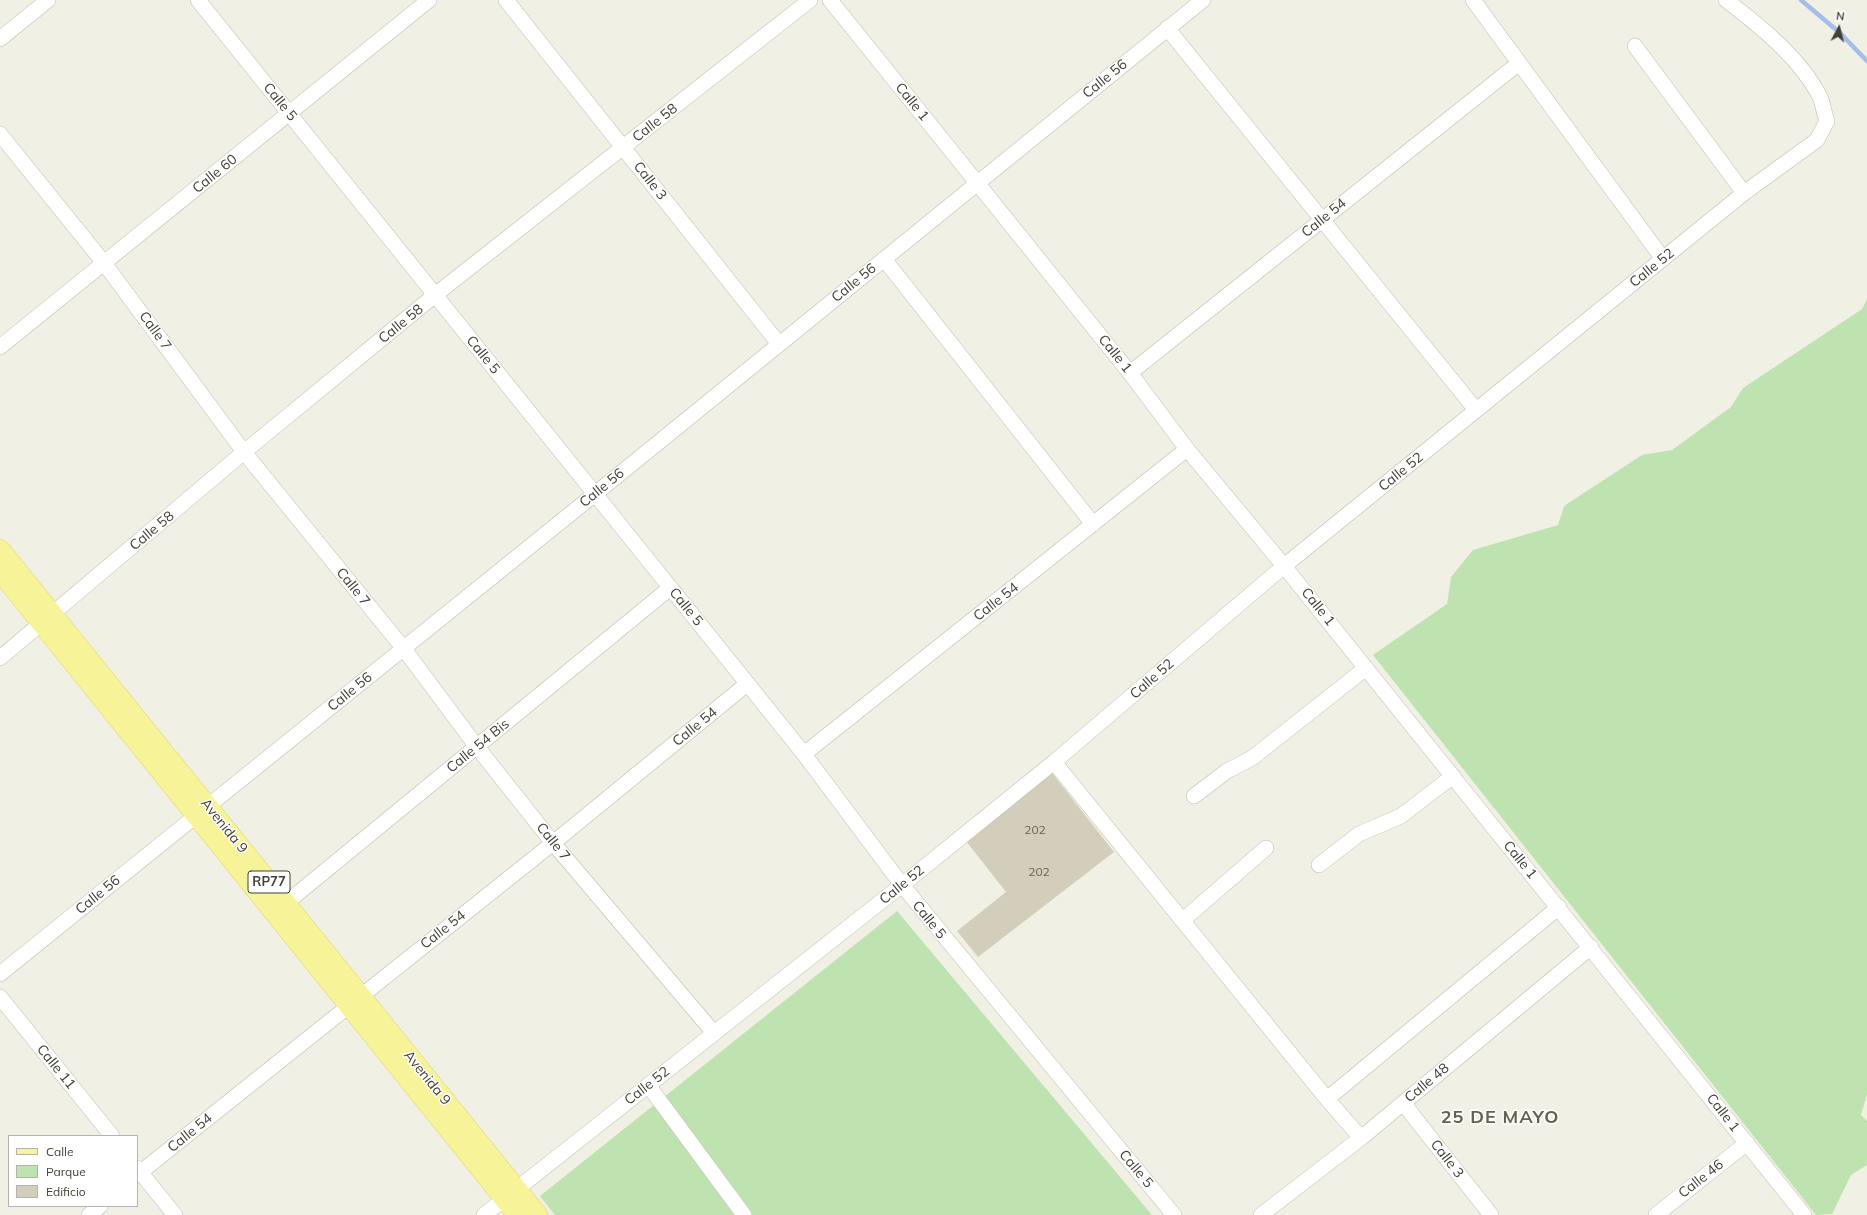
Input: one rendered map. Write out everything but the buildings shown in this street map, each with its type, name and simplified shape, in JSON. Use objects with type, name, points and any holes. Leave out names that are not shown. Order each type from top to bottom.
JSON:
[{"type":"main road","name":"Avenida 9","points":[[0,548],[48,619],[510,1194],[538,1215]]},
{"type":"main road","name":"Avenida 9","points":[[0,572],[48,619]]},
{"type":"main road","name":"Avenida 9","points":[[202,811],[286,903],[355,1000]]},
{"type":"main road","name":"Avenida 9","points":[[510,1194],[517,1215]]},
{"type":"street","points":[[0,39],[48,0]]},
{"type":"street","name":"Calle 5","points":[[198,0],[804,754],[902,885],[1174,1215]]},
{"type":"street","name":"Calle 60","points":[[0,347],[429,0]]},
{"type":"street","name":"Calle 3","points":[[506,0],[779,344]]},
{"type":"street","name":"Calle 58","points":[[0,658],[244,452],[435,296],[810,0]]},
{"type":"street","name":"Calle 1","points":[[830,0],[1130,373],[1187,449],[1284,566],[1559,907],[1804,1215]]},
{"type":"street","name":"Calle 56","points":[[0,974],[404,649],[1203,0]]},
{"type":"street","points":[[1473,0],[1663,259]]},
{"type":"street","name":"Calle 52","points":[[484,1215],[902,885],[1054,762],[1284,566],[1744,193],[1817,140],[1826,121],[1820,97],[1786,51],[1745,14],[1726,0]]},
{"type":"street","points":[[1167,28],[1476,410]]},
{"type":"street","points":[[1635,46],[1744,193]]},
{"type":"street","name":"Calle 54","points":[[1130,373],[1519,62]]},
{"type":"street","name":"Calle 7","points":[[0,134],[104,263],[244,452],[404,649],[477,747],[553,843],[714,1033]]},
{"type":"street","points":[[884,259],[1093,524]]},
{"type":"street","name":"Calle 54","points":[[804,754],[1187,449]]},
{"type":"street","name":"Calle 54 Bis","points":[[286,903],[670,588]]},
{"type":"street","points":[[1194,796],[1227,771],[1252,758],[1366,668]]},
{"type":"street","name":"Calle 54","points":[[138,1172],[553,843],[747,684]]},
{"type":"street","points":[[1054,762],[1327,1099],[1361,1138]]},
{"type":"street","points":[[1318,865],[1358,834],[1401,816],[1453,776]]},
{"type":"street","points":[[1183,920],[1266,848]]},
{"type":"street","points":[[1327,1099],[1559,907]]},
{"type":"street","name":"Calle 48","points":[[1261,1215],[1361,1138],[1591,947]]},
{"type":"street","name":"Calle 11","points":[[0,997],[111,1135]]},
{"type":"street","points":[[648,1085],[744,1215]]},
{"type":"street","name":"Calle 3","points":[[1403,1103],[1491,1215]]},
{"type":"street","name":"Calle 46","points":[[1656,1215],[1747,1143]]},
{"type":"street","points":[[138,1172],[175,1215]]},
{"type":"street","points":[[89,1215],[99,1207]]},
{"type":"green space","points":[[1867,299],[1867,1094],[1861,1115],[1867,1121],[1867,1165],[1851,1175],[1832,1214],[1816,1215],[1373,655],[1447,604],[1451,577],[1473,550],[1558,525],[1564,506],[1642,455],[1672,450],[1731,407],[1743,388],[1862,309]]},
{"type":"green space","points":[[897,911],[1152,1215],[555,1215],[540,1196]]},
{"type":"waterway","points":[[1801,0],[1840,33],[1867,61]]},
{"type":"district","name":"25 DE MAYO","points":[[1500,1118]]}]
